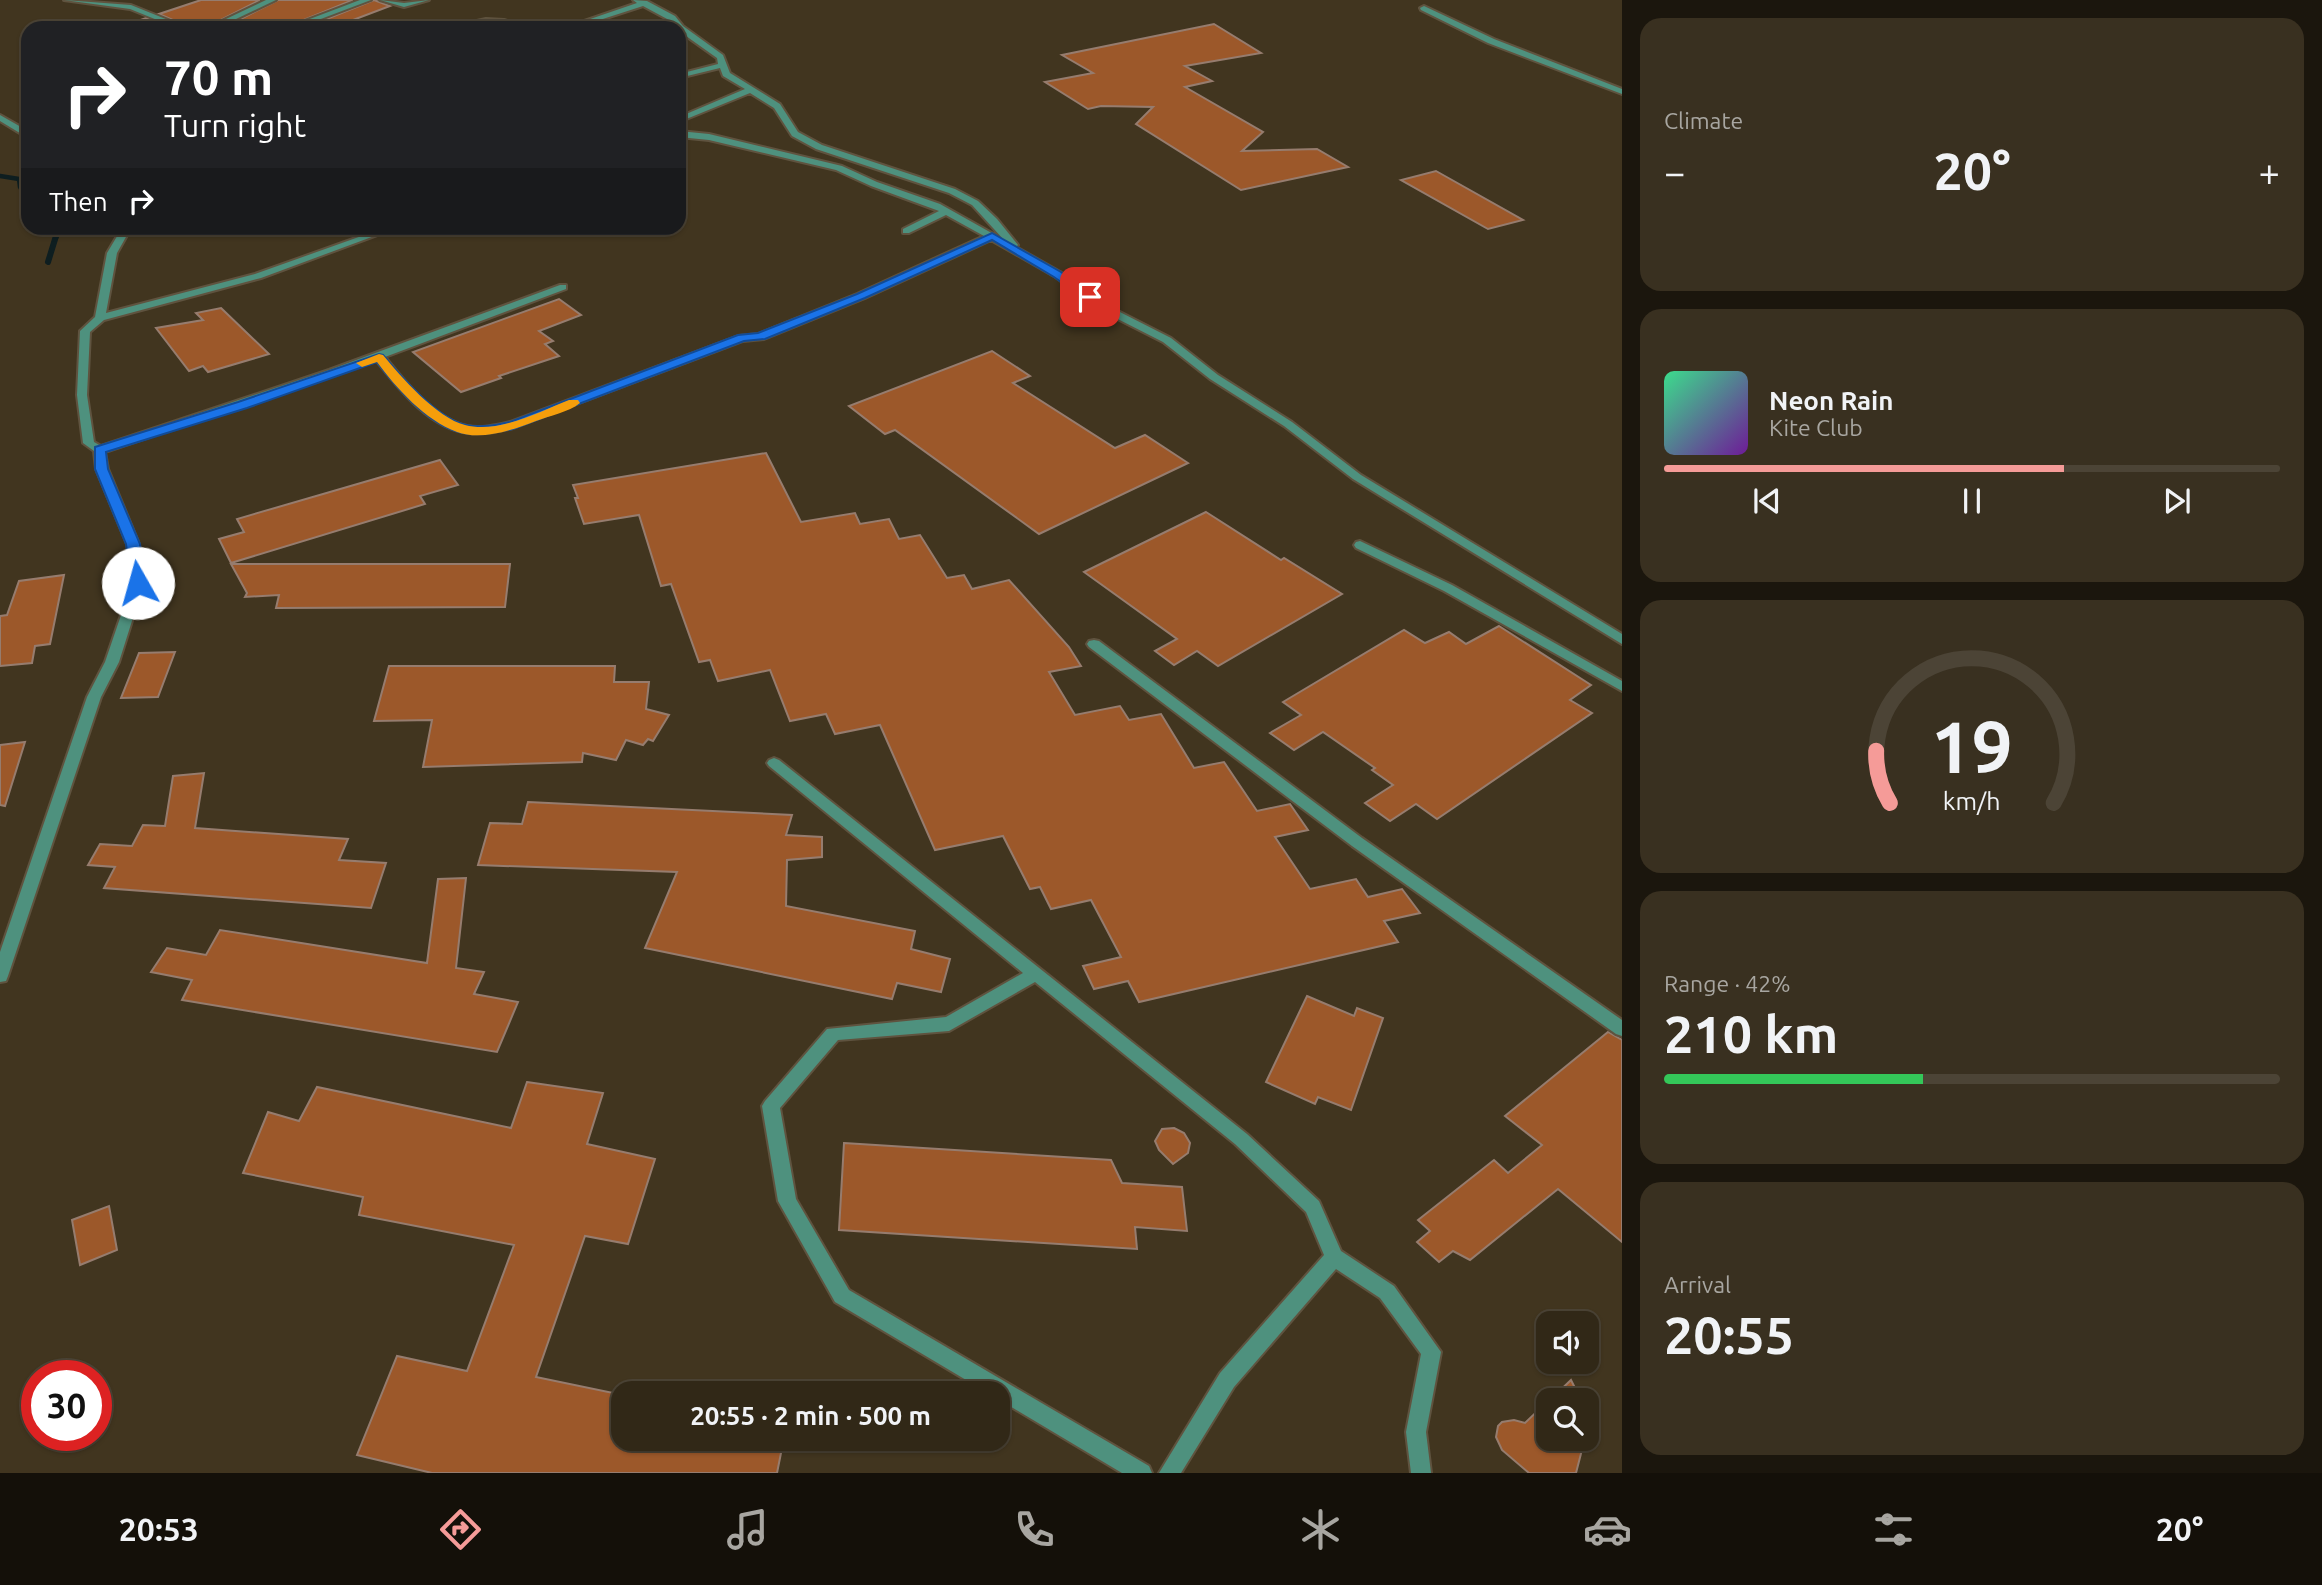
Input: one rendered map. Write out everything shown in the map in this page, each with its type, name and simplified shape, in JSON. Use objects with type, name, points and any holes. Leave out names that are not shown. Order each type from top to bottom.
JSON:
[{"type":"street","points":[[68,0],[131,7],[166,21]]},
{"type":"street","points":[[131,7],[144,0]]},
{"type":"street","points":[[226,21],[272,0]]},
{"type":"street","points":[[309,21],[367,0]]},
{"type":"street","points":[[384,0],[404,5],[425,0]]},
{"type":"street","points":[[587,21],[640,2],[673,21]]},
{"type":"street","points":[[1424,8],[1492,41],[1622,93]]},
{"type":"street","points":[[480,21],[505,21]]},
{"type":"street","points":[[686,33],[720,57],[726,74],[777,106],[795,134],[819,147],[952,191],[975,203],[1018,250]]},
{"type":"street","points":[[686,74],[722,65]]},
{"type":"street","points":[[686,117],[752,89]]},
{"type":"street","points":[[0,117],[21,130]]},
{"type":"street","points":[[686,135],[709,137],[839,168],[947,211],[1018,250],[1106,309],[1167,340],[1214,377],[1289,424],[1357,477],[1622,640]]},
{"type":"street","points":[[906,231],[947,211]]},
{"type":"street","points":[[100,318],[112,253],[122,235]]},
{"type":"street","points":[[0,976],[94,697],[112,662],[138,583],[133,544],[102,469],[99,450],[89,443],[82,395],[86,331],[100,318],[258,276],[372,235]]},
{"type":"street","points":[[379,357],[398,382],[430,411],[461,429],[486,430],[513,425],[742,338],[760,337],[861,296],[992,236]]},
{"type":"street","points":[[99,450],[242,405],[379,357],[563,287]]},
{"type":"street","points":[[1360,545],[1448,588],[1622,687]]},
{"type":"street","points":[[1094,644],[1357,842],[1622,1029]]},
{"type":"street","points":[[774,763],[1241,1139],[1313,1207],[1334,1257],[1387,1292],[1431,1352],[1416,1432],[1421,1473]]},
{"type":"street","points":[[1035,974],[950,1024],[833,1034],[771,1106],[787,1201],[842,1296],[1142,1473]]},
{"type":"street","points":[[1169,1473],[1227,1380],[1334,1257]]},
{"type":"building","points":[[201,0],[260,0],[219,21],[175,21],[159,14]]},
{"type":"building","points":[[278,0],[353,0],[301,21],[237,21]]},
{"type":"building","points":[[374,0],[390,6],[350,21],[322,21]]},
{"type":"building","points":[[1214,24],[1261,53],[1185,66],[1212,81],[1185,87],[1263,132],[1242,151],[1317,149],[1348,167],[1241,190],[1136,124],[1153,107],[1101,106],[1088,109],[1045,82],[1093,73],[1062,55]]},
{"type":"building","points":[[1436,171],[1523,220],[1488,229],[1401,180]]},
{"type":"building","points":[[559,299],[581,315],[539,331],[553,341],[545,344],[559,356],[499,376],[501,378],[461,392],[413,352]]},
{"type":"building","points":[[221,308],[269,354],[208,372],[203,366],[189,371],[156,328],[203,320],[196,313]]},
{"type":"building","points":[[992,351],[1030,376],[1013,383],[1115,448],[1145,435],[1188,463],[1039,534],[895,430],[885,434],[849,406]]},
{"type":"building","points":[[766,453],[801,522],[855,513],[860,524],[889,519],[899,539],[920,535],[947,578],[964,575],[972,589],[1009,580],[1069,647],[1081,666],[1049,672],[1075,715],[1120,706],[1129,720],[1161,714],[1194,768],[1224,762],[1257,811],[1290,804],[1308,830],[1275,837],[1310,889],[1356,879],[1368,897],[1402,889],[1420,913],[1384,921],[1398,942],[1139,1002],[1128,981],[1094,989],[1083,966],[1121,957],[1091,900],[1051,909],[1040,887],[1030,889],[1003,836],[935,850],[880,725],[835,734],[826,714],[790,721],[770,670],[718,681],[710,660],[699,662],[671,584],[661,586],[639,515],[584,524],[575,498],[578,498],[573,485]]},
{"type":"building","points":[[440,460],[458,485],[420,496],[425,504],[231,563],[219,539],[244,532],[237,519]]},
{"type":"building","points":[[1206,512],[1281,560],[1284,558],[1342,594],[1218,666],[1197,651],[1174,665],[1155,651],[1177,639],[1084,572]]},
{"type":"building","points":[[231,564],[510,564],[505,607],[276,608],[279,595],[245,597],[247,593]]},
{"type":"building","points":[[64,575],[50,644],[35,646],[32,663],[0,666],[0,616],[7,615],[19,581]]},
{"type":"building","points":[[1499,626],[1591,685],[1570,700],[1592,713],[1437,819],[1416,804],[1390,821],[1365,803],[1393,785],[1372,770],[1375,768],[1323,732],[1294,750],[1270,733],[1301,715],[1283,702],[1404,630],[1425,643],[1449,632],[1466,644]]},
{"type":"building","points":[[175,652],[158,697],[121,698],[139,653]]},
{"type":"building","points":[[389,666],[615,666],[614,682],[649,682],[646,709],[669,715],[653,741],[648,739],[643,745],[626,740],[616,760],[583,753],[582,762],[423,767],[432,720],[374,721]]},
{"type":"building","points":[[25,742],[5,806],[0,805],[0,745]]},
{"type":"building","points":[[204,773],[195,828],[348,839],[339,860],[386,863],[371,908],[104,888],[115,867],[88,865],[100,844],[132,846],[143,825],[165,826],[173,776]]},
{"type":"building","points":[[528,802],[792,815],[786,835],[822,837],[822,857],[787,860],[786,906],[915,931],[911,949],[950,959],[941,992],[897,983],[892,999],[645,948],[677,872],[478,865],[490,823],[522,824]]},
{"type":"building","points":[[466,878],[456,968],[484,972],[474,994],[518,1002],[497,1052],[182,1000],[192,980],[151,972],[167,948],[206,955],[220,930],[427,963],[438,879]]},
{"type":"building","points":[[1307,996],[1354,1016],[1357,1008],[1383,1018],[1351,1110],[1318,1097],[1315,1104],[1266,1082]]},
{"type":"building","points":[[1608,1032],[1622,1040],[1622,1242],[1558,1189],[1470,1260],[1453,1251],[1439,1262],[1417,1242],[1430,1231],[1418,1220],[1494,1160],[1508,1173],[1542,1145],[1505,1116]]},
{"type":"building","points":[[527,1082],[603,1093],[587,1144],[655,1159],[628,1244],[585,1236],[536,1377],[611,1393],[611,1451],[781,1451],[777,1473],[432,1473],[357,1455],[397,1356],[467,1371],[514,1245],[359,1215],[363,1197],[243,1173],[268,1112],[299,1121],[317,1087],[511,1128]]},
{"type":"building","points":[[1174,1128],[1184,1133],[1190,1143],[1188,1153],[1173,1164],[1159,1150],[1155,1141],[1162,1129]]},
{"type":"building","points":[[844,1143],[1111,1160],[1122,1183],[1182,1187],[1187,1231],[1135,1227],[1137,1249],[839,1230]]},
{"type":"building","points":[[109,1206],[117,1250],[80,1265],[72,1220]]},
{"type":"building","points":[[1571,1380],[1575,1388],[1563,1388]]},
{"type":"building","points":[[1536,1412],[1536,1451],[1582,1451],[1576,1473],[1529,1473],[1502,1450],[1496,1437],[1498,1426],[1502,1422],[1514,1420],[1525,1423]]},
{"type":"waterway","points":[[0,176],[19,179],[21,189]]},
{"type":"waterway","points":[[48,262],[56,236]]},
{"type":"slow traffic","points":[[362,363],[379,357],[398,382],[430,411],[461,429],[486,430],[513,425],[574,403]]},
{"type":"route","points":[[138,583],[133,544],[102,469],[99,450],[242,405],[379,357],[398,382],[430,411],[461,429],[486,430],[513,425],[742,338],[760,337],[861,296],[992,236],[1058,274],[1090,297]]}]
